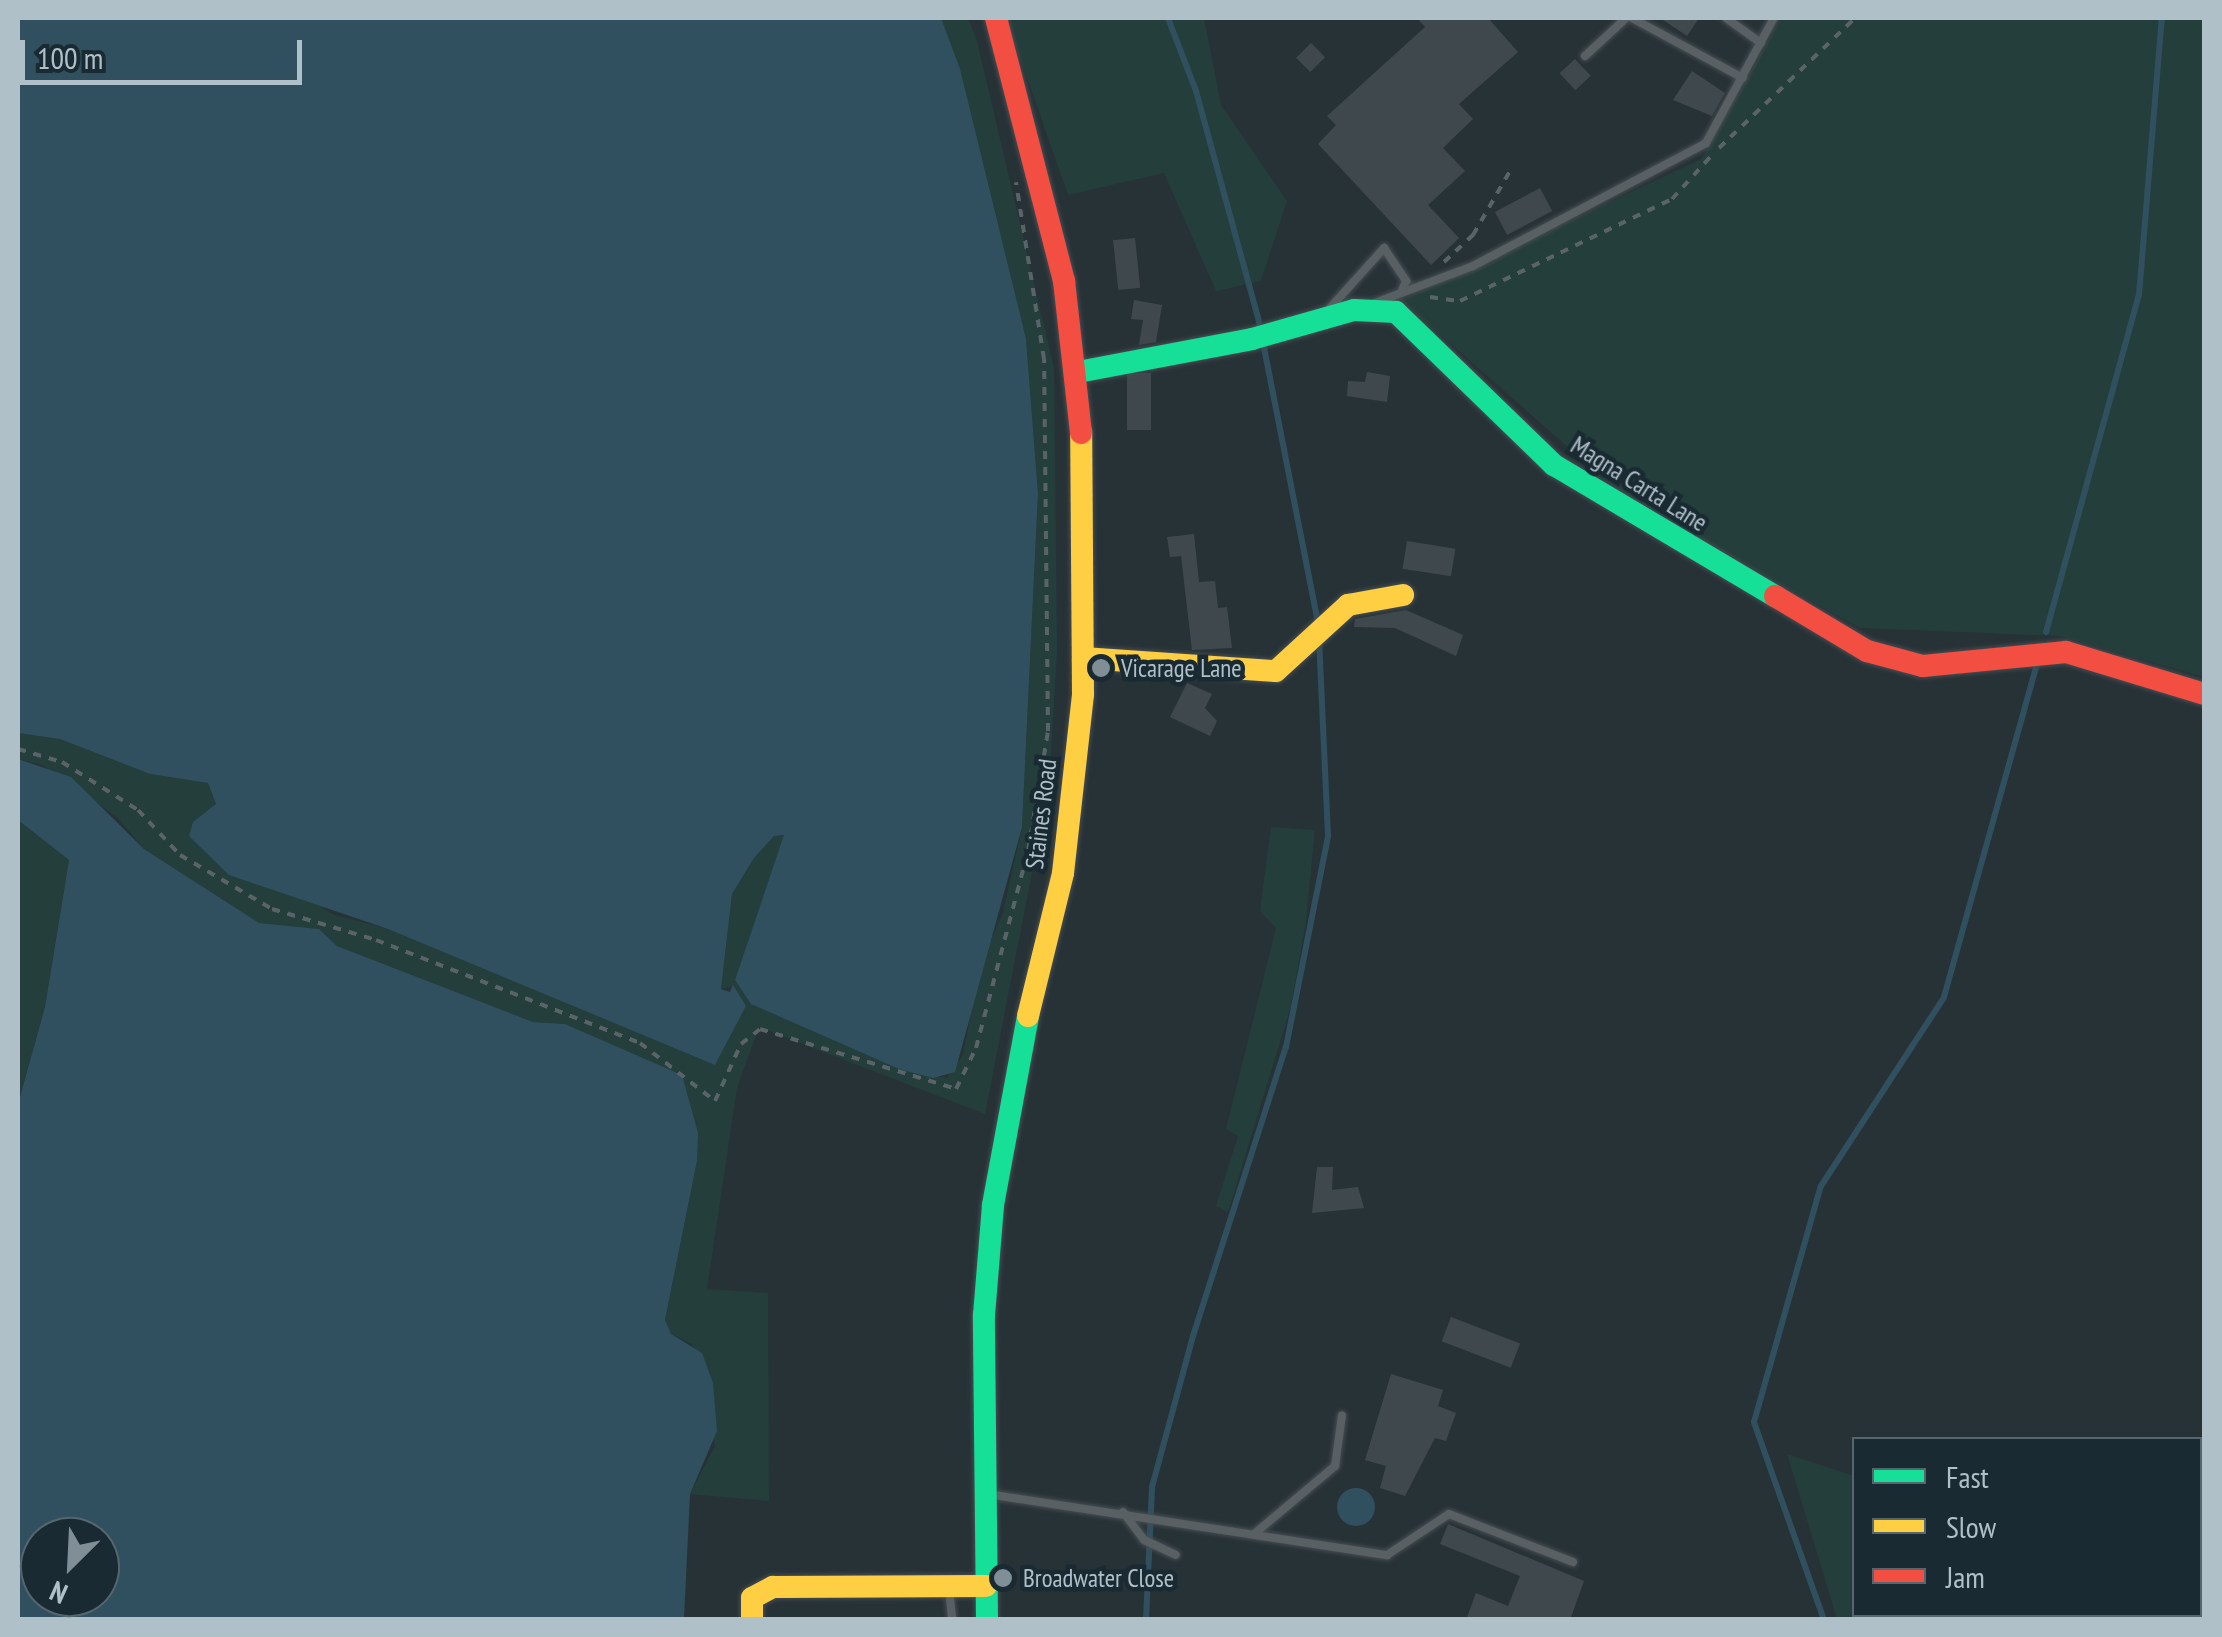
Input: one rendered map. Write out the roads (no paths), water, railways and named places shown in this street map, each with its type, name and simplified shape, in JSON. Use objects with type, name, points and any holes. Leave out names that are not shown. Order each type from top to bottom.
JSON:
[{"type":"street","name":"Staines Road","points":[[987,1620],[984,1315],[993,1205],[1019,1050],[1062,872],[1083,658],[1078,372],[1048,205],[996,18]]},
{"type":"street","name":"Magna Carta Lane","points":[[1078,372],[1262,336],[1354,310],[1396,312],[1554,465],[1866,650],[1924,666],[2066,652],[2204,694]]},
{"type":"street","points":[[1083,658],[1276,671],[1348,605],[1403,595]]},
{"type":"street","points":[[752,1620],[752,1598],[774,1587],[986,1586]]},
{"type":"lane","points":[[1585,56],[1629,18],[1743,78]]},
{"type":"lane","points":[[1726,18],[1761,43]]},
{"type":"lane","points":[[1354,310],[1474,266],[1706,142],[1774,18]]},
{"type":"lane","points":[[1320,319],[1384,248],[1406,282],[1400,293]]},
{"type":"lane","points":[[1254,1534],[1336,1466],[1342,1414]]},
{"type":"lane","points":[[985,1493],[1392,1555],[1433,1519],[1449,1514],[1573,1562]]},
{"type":"lane","points":[[1123,1512],[1144,1540],[1176,1556]]},
{"type":"lane","points":[[948,1586],[952,1620]]},
{"type":"water","points":[[18,18],[941,18],[960,69],[1026,339],[1038,493],[1022,827],[955,1072],[933,1078],[899,1069],[751,1004],[735,980],[784,835],[774,836],[754,858],[732,894],[721,989],[730,992],[733,985],[746,1006],[715,1065],[388,929],[229,875],[189,836],[193,822],[216,804],[208,783],[150,774],[60,739],[18,733]]},
{"type":"water","points":[[18,759],[71,777],[144,849],[259,923],[319,929],[337,946],[533,1022],[565,1024],[682,1075],[698,1133],[697,1161],[665,1320],[671,1334],[702,1353],[713,1383],[717,1431],[690,1494],[684,1619],[18,1619],[18,1104],[45,1007],[69,860],[18,820]]},
{"type":"water","points":[[1356,1488],[1370,1493],[1375,1507],[1370,1521],[1356,1526],[1342,1521],[1337,1507],[1342,1493]]},
{"type":"waterway","points":[[1168,18],[1196,91],[1258,317],[1318,623]]},
{"type":"waterway","points":[[2046,632],[2139,295],[2162,18]]},
{"type":"waterway","points":[[1146,1620],[1152,1487],[1193,1336],[1286,1047],[1328,836],[1319,640]]},
{"type":"waterway","points":[[1824,1620],[1754,1422],[1821,1186],[1944,997],[2036,667]]},
{"type":"place","name":"Vicarage Lane","points":[[1101,668]]},
{"type":"place","name":"Broadwater Close","points":[[1003,1578]]}]
